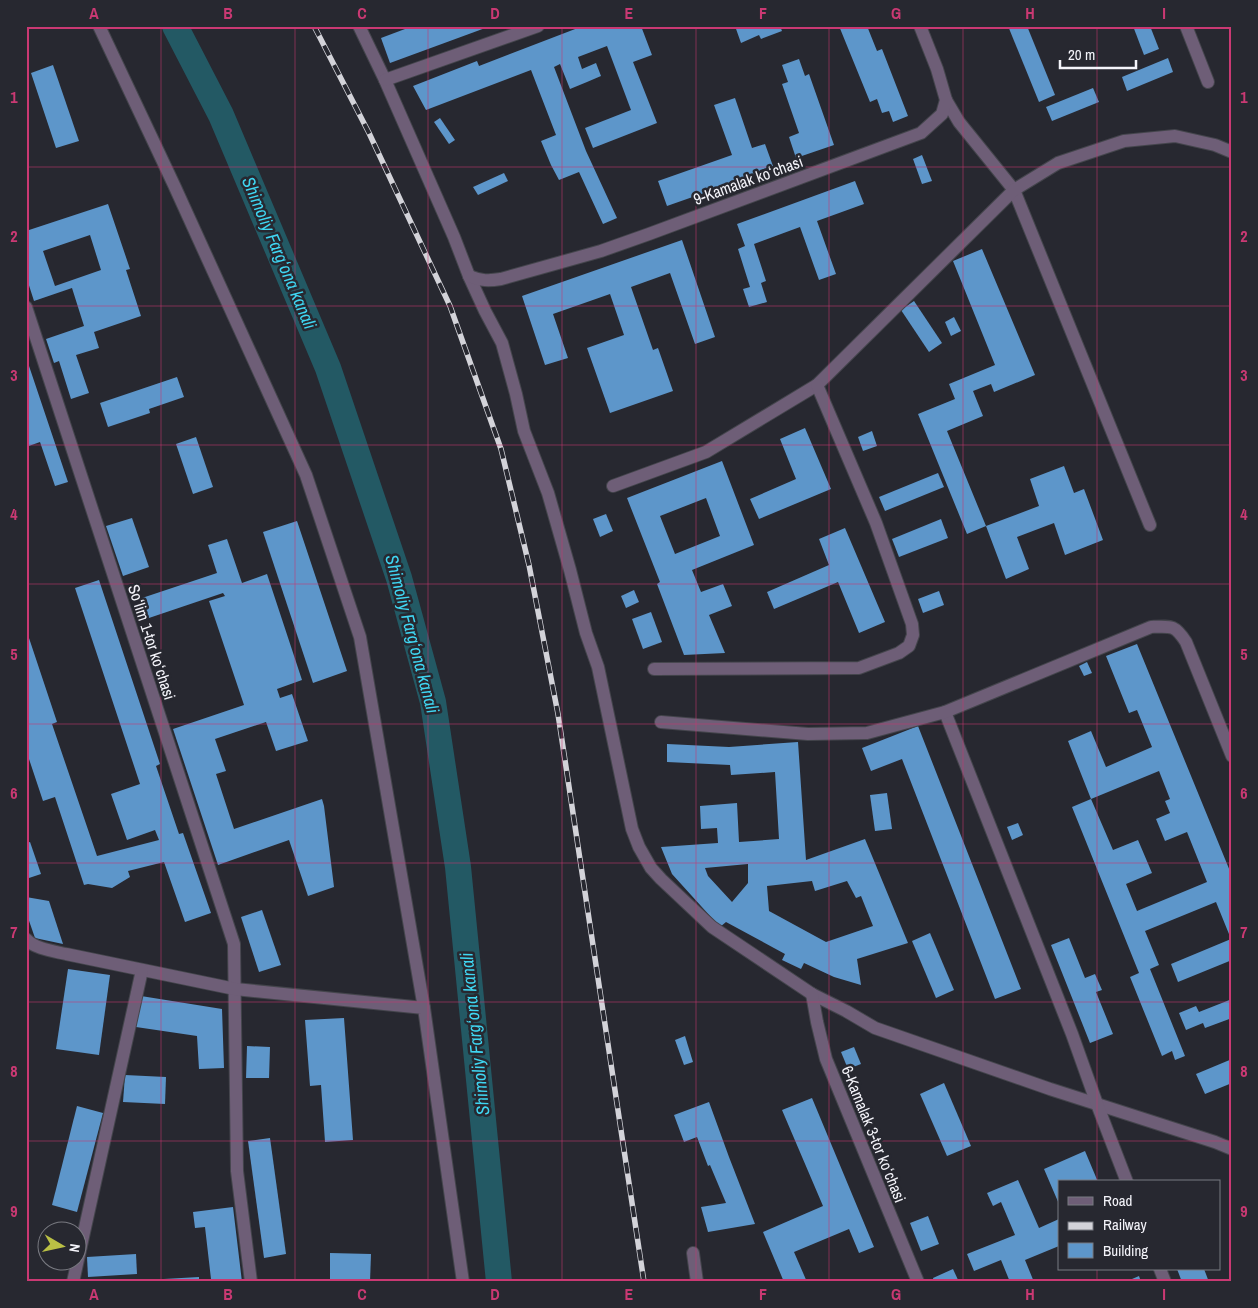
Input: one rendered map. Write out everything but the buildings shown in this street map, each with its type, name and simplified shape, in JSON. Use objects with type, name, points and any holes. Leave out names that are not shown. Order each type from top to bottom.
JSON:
[{"type":"street","points":[[99,26],[174,185],[306,475],[357,628],[362,647],[424,1008],[463,1282]]},
{"type":"street","points":[[358,26],[385,80],[454,237],[469,276],[502,343],[524,431],[548,493],[586,633],[598,667],[625,803],[632,829],[639,847],[651,868],[661,880],[712,927],[812,994],[875,1028],[1050,1089],[1232,1149]]},
{"type":"street","points":[[385,80],[538,26]]},
{"type":"street","points":[[920,26],[937,69],[946,100],[959,122],[1014,190],[1150,525]]},
{"type":"street","points":[[1186,26],[1208,82]]},
{"type":"street","name":"9-Kamalak koʻchasi","points":[[469,276],[488,281],[510,278],[601,251],[658,231],[921,133],[942,114],[946,100]]},
{"type":"street","points":[[613,486],[706,452],[817,385],[1014,190],[1058,163],[1124,141],[1175,136],[1215,145],[1232,152]]},
{"type":"street","name":"Soʻlim 1-tor koʻchasi","points":[[26,307],[234,944],[237,1171],[251,1282]]},
{"type":"street","points":[[654,669],[859,668],[900,653],[909,646],[913,635],[912,624],[876,523],[817,385]]},
{"type":"street","points":[[660,722],[808,734],[867,733],[945,712],[1151,627],[1167,626],[1178,630],[1186,642],[1232,756]]},
{"type":"street","points":[[945,712],[1072,1034],[1125,1180]]},
{"type":"street","points":[[26,939],[28,942],[45,949],[235,989],[424,1008]]},
{"type":"street","points":[[73,1282],[142,970]]},
{"type":"street","name":"6-Kamalak 3-tor koʻchasi","points":[[812,994],[816,1022],[826,1059],[918,1282]]},
{"type":"street","points":[[693,1253],[697,1282]]},
{"type":"street","points":[[1160,1270],[1165,1282]]},
{"type":"waterway","name":"Shimoliy Fargʻona kanali","points":[[175,26],[221,115],[328,368],[399,578],[433,702],[458,867],[499,1282]]},
{"type":"railway","points":[[314,26],[369,133],[450,306],[501,449],[529,565],[558,714],[644,1282]]}]
